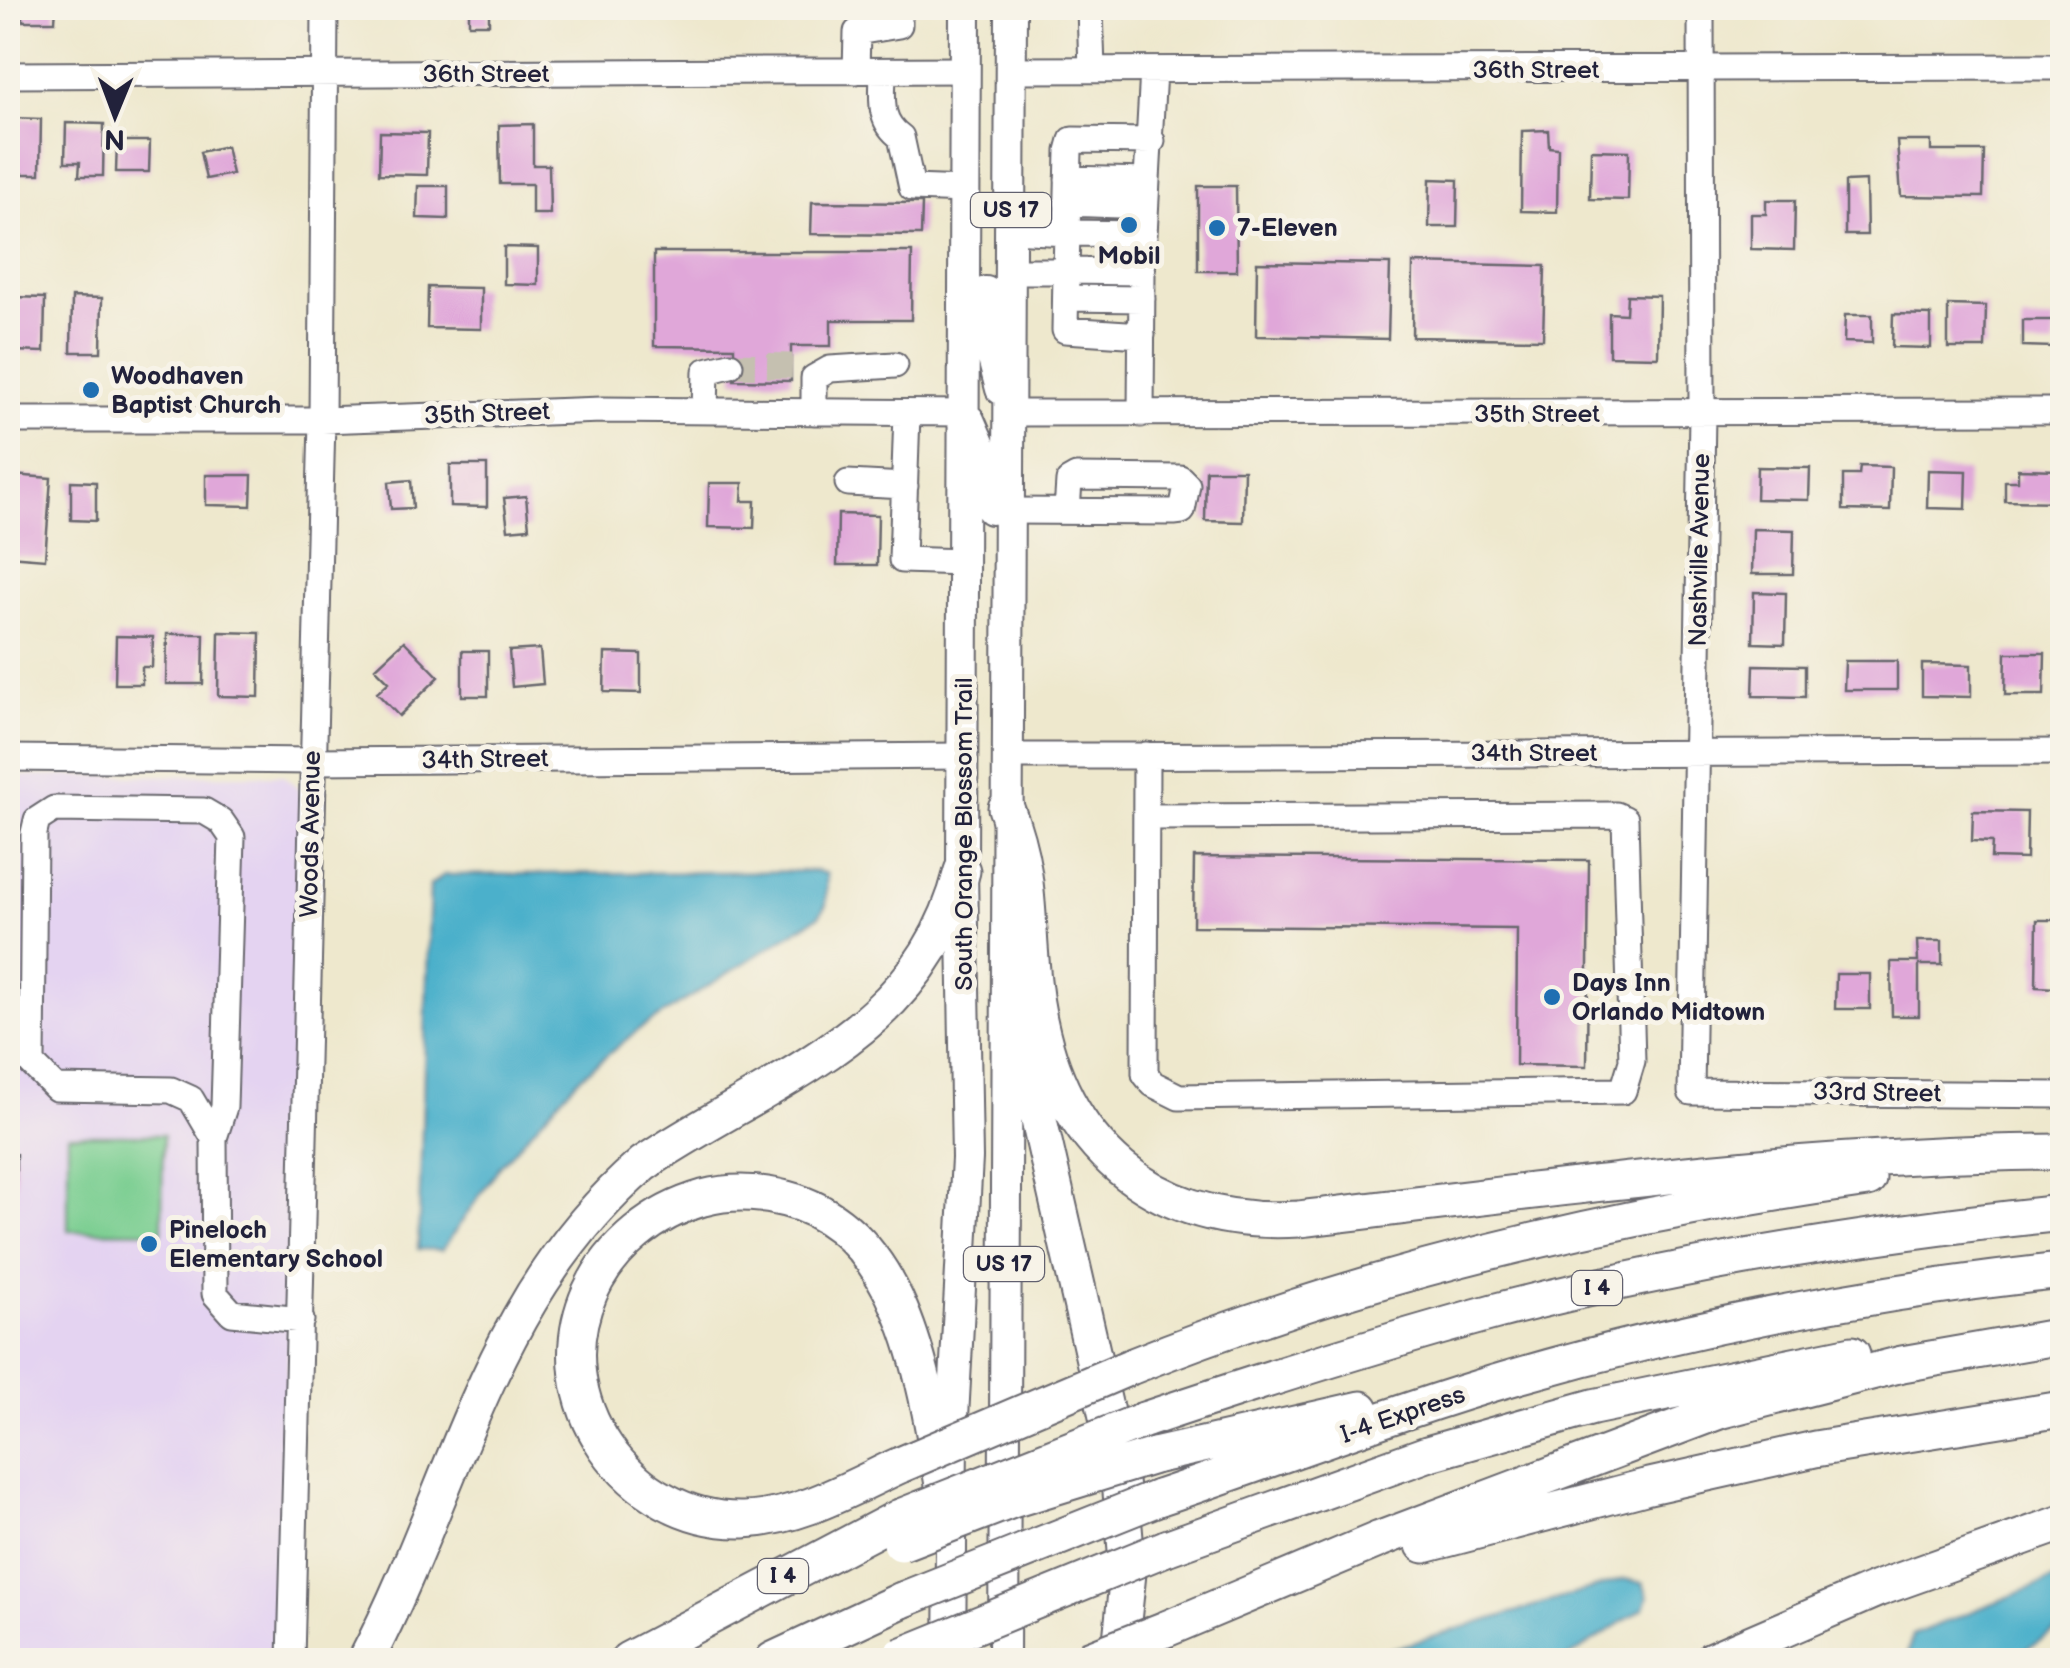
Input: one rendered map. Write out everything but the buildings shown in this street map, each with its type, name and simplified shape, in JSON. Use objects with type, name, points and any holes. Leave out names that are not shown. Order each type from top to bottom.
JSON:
[{"type":"highway","points":[[1006,808],[1029,892],[1036,1005],[1064,1095],[1084,1128],[1115,1165],[1161,1197],[1197,1212],[1238,1218],[1299,1219],[1683,1171],[1950,1154],[2062,1155]]},
{"type":"highway","points":[[1008,868],[1030,1085],[1124,1501],[1128,1573],[1118,1660]]},
{"type":"highway","points":[[366,1660],[399,1598],[499,1351],[549,1266],[608,1195],[644,1164],[884,1010],[940,939],[962,870]]},
{"type":"highway","points":[[952,1536],[922,1378],[907,1328],[876,1265],[842,1228],[814,1209],[784,1198],[710,1196],[651,1222],[625,1243],[590,1292],[579,1334],[582,1393],[608,1452],[652,1494],[702,1516],[760,1518],[805,1508],[900,1465],[1130,1367],[1372,1282],[1573,1230],[1810,1187],[2062,1155]]},
{"type":"highway","name":"I 4","points":[[628,1660],[1144,1420],[1440,1327],[1646,1276],[1839,1241],[2062,1212]]},
{"type":"highway","name":"I-4 Express","points":[[773,1660],[902,1600],[1158,1498],[1518,1376],[1782,1313],[1903,1290],[2062,1271]]},
{"type":"highway","name":"I-4 Express","points":[[896,1658],[1166,1548],[1426,1454],[1593,1406],[1797,1363],[1900,1346],[2062,1328]]},
{"type":"highway","points":[[1086,1660],[1380,1539],[1722,1410],[1902,1364],[2062,1336]]},
{"type":"highway","points":[[901,1530],[1154,1456],[1518,1376]]},
{"type":"highway","points":[[1166,1629],[1436,1541],[1644,1487],[1816,1448],[2062,1409]]},
{"type":"highway","points":[[1712,1660],[1877,1589],[2062,1523]]},
{"type":"main road","name":"South Orange Blossom Trail","points":[[950,1660],[967,1158],[962,870],[965,8]]},
{"type":"main road","name":"South Orange Blossom Trail","points":[[1004,1660],[1011,8]]},
{"type":"main road","points":[[965,132],[985,190],[989,343],[997,380],[1012,413]]},
{"type":"main road","points":[[966,413],[991,471],[992,680],[1006,756]]},
{"type":"street","name":"Woods Avenue","points":[[291,1660],[322,420],[325,8]]},
{"type":"street","points":[[899,8],[899,26],[857,32],[883,117],[888,128],[900,137],[912,188],[966,190]]},
{"type":"street","points":[[1090,8],[1092,70]]},
{"type":"street","name":"Nashville Avenue","points":[[1692,1092],[1702,414],[1701,8]]},
{"type":"street","name":"36th Street","points":[[1010,70],[2062,68]]},
{"type":"street","name":"36th Street","points":[[8,76],[965,70]]},
{"type":"street","points":[[1141,414],[1142,285],[1145,193],[1152,141],[1152,70]]},
{"type":"street","points":[[1142,335],[1066,330],[1068,191],[1072,140],[1152,141]]},
{"type":"street","points":[[1068,191],[1145,193]]},
{"type":"street","points":[[1011,230],[1144,234]]},
{"type":"street","points":[[1012,272],[1066,271],[1142,285]]},
{"type":"street","points":[[1066,298],[1142,285]]},
{"type":"street","points":[[705,411],[706,370],[730,365]]},
{"type":"street","points":[[814,412],[804,372],[895,365]]},
{"type":"street","name":"35th Street","points":[[8,420],[322,420],[705,411],[966,413]]},
{"type":"street","name":"35th Street","points":[[1012,413],[2062,411]]},
{"type":"street","points":[[907,412],[902,560],[964,562]]},
{"type":"street","points":[[848,483],[905,486]]},
{"type":"street","points":[[1011,511],[1067,512]]},
{"type":"street","name":"34th Street","points":[[1006,756],[2062,752]]},
{"type":"street","points":[[1146,755],[1145,1074],[1153,1084],[1178,1097],[1623,1091],[1632,1062],[1625,819],[1616,815],[1146,817]]},
{"type":"street","name":"34th Street","points":[[8,758],[312,761],[963,756]]},
{"type":"street","points":[[214,1138],[192,1098],[171,1090],[56,1088],[41,1078],[32,1064],[34,832],[37,820],[54,809],[204,811],[221,822],[232,838],[224,1107],[214,1138],[215,1294],[232,1314],[301,1320]]},
{"type":"street","name":"33rd Street","points":[[1692,1092],[2062,1095]]},
{"type":"shaded area","name":"Pineloch Elementary School","points":[[283,775],[298,788],[301,802],[281,1660],[8,1660],[8,776]]},
{"type":"green space","points":[[68,1135],[163,1135],[162,1232],[68,1231]]},
{"type":"water","points":[[817,871],[827,874],[826,905],[819,916],[638,1030],[577,1080],[500,1166],[442,1250],[418,1249],[430,885],[444,875]]},
{"type":"water","points":[[2062,1576],[2062,1627],[2009,1660],[1906,1660],[1912,1635]]},
{"type":"water","points":[[1624,1579],[1643,1583],[1648,1597],[1644,1608],[1564,1660],[1356,1660]]},
{"type":"tunnel","points":[[730,365],[793,366]]},
{"type":"place","name":"Mobil","points":[[1129,225]]},
{"type":"place","name":"7-Eleven","points":[[1217,228]]},
{"type":"place","name":"Woodhaven Baptist Church","points":[[91,390]]},
{"type":"place","name":"Days Inn Orlando Midtown","points":[[1552,997]]},
{"type":"place","name":"Pineloch Elementary School","points":[[149,1244]]}]
